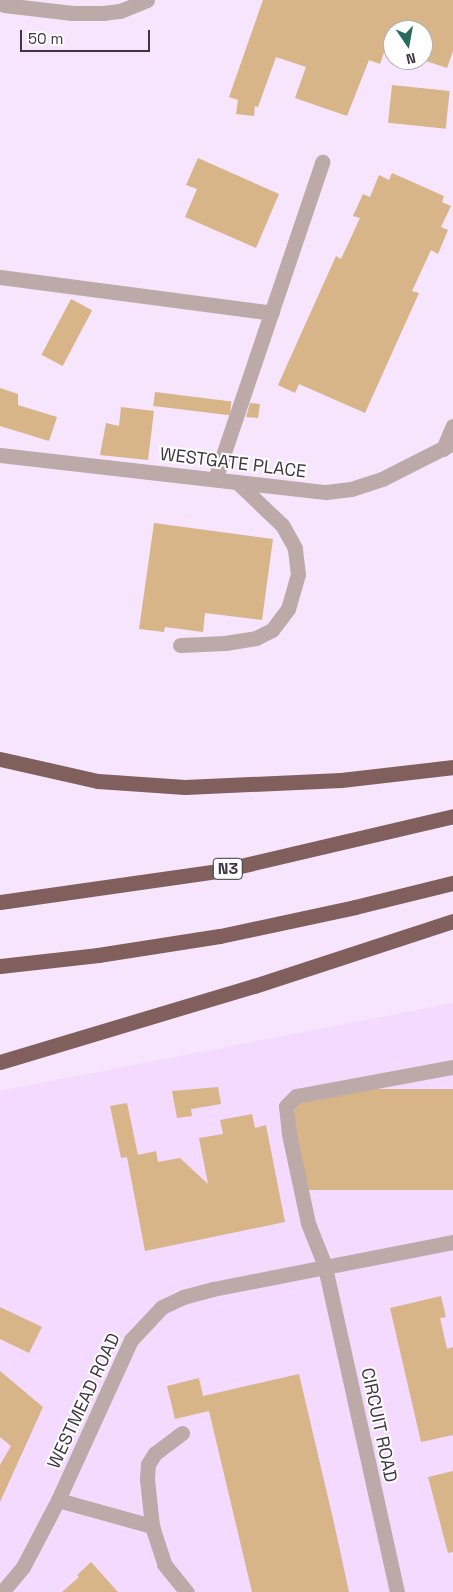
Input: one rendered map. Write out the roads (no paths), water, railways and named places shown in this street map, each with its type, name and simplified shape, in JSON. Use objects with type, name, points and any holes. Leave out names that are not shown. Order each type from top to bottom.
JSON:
[{"type":"highway","points":[[0,759],[98,781],[185,787],[331,780],[453,766]]},
{"type":"highway","name":"N3","points":[[0,902],[218,871],[453,816]]},
{"type":"highway","points":[[0,966],[98,955],[220,936],[355,907],[453,883]]},
{"type":"highway","points":[[0,1062],[254,986],[453,921]]},
{"type":"lane","points":[[4,5],[73,13],[103,13],[120,11],[147,0]]},
{"type":"lane","points":[[215,479],[322,162]]},
{"type":"lane","points":[[0,277],[272,312]]},
{"type":"lane","points":[[448,446],[453,426]]},
{"type":"lane","name":"WESTGATE PLACE","points":[[0,455],[326,492],[351,489],[382,479],[448,446]]},
{"type":"lane","points":[[180,645],[225,643],[256,638],[272,630],[288,609],[298,574],[295,548],[282,525],[238,483]]},
{"type":"lane","name":"CIRCUIT ROAD","points":[[397,1592],[325,1266],[308,1222],[289,1134],[286,1106],[296,1096],[453,1067]]},
{"type":"lane","name":"WESTMEAD ROAD","points":[[2,1592],[23,1567],[58,1500],[130,1340],[162,1307],[183,1297],[213,1289],[453,1242]]},
{"type":"lane","points":[[182,1433],[155,1453],[148,1464],[147,1479],[152,1526],[164,1564],[187,1592]]},
{"type":"lane","points":[[58,1500],[152,1526]]}]
